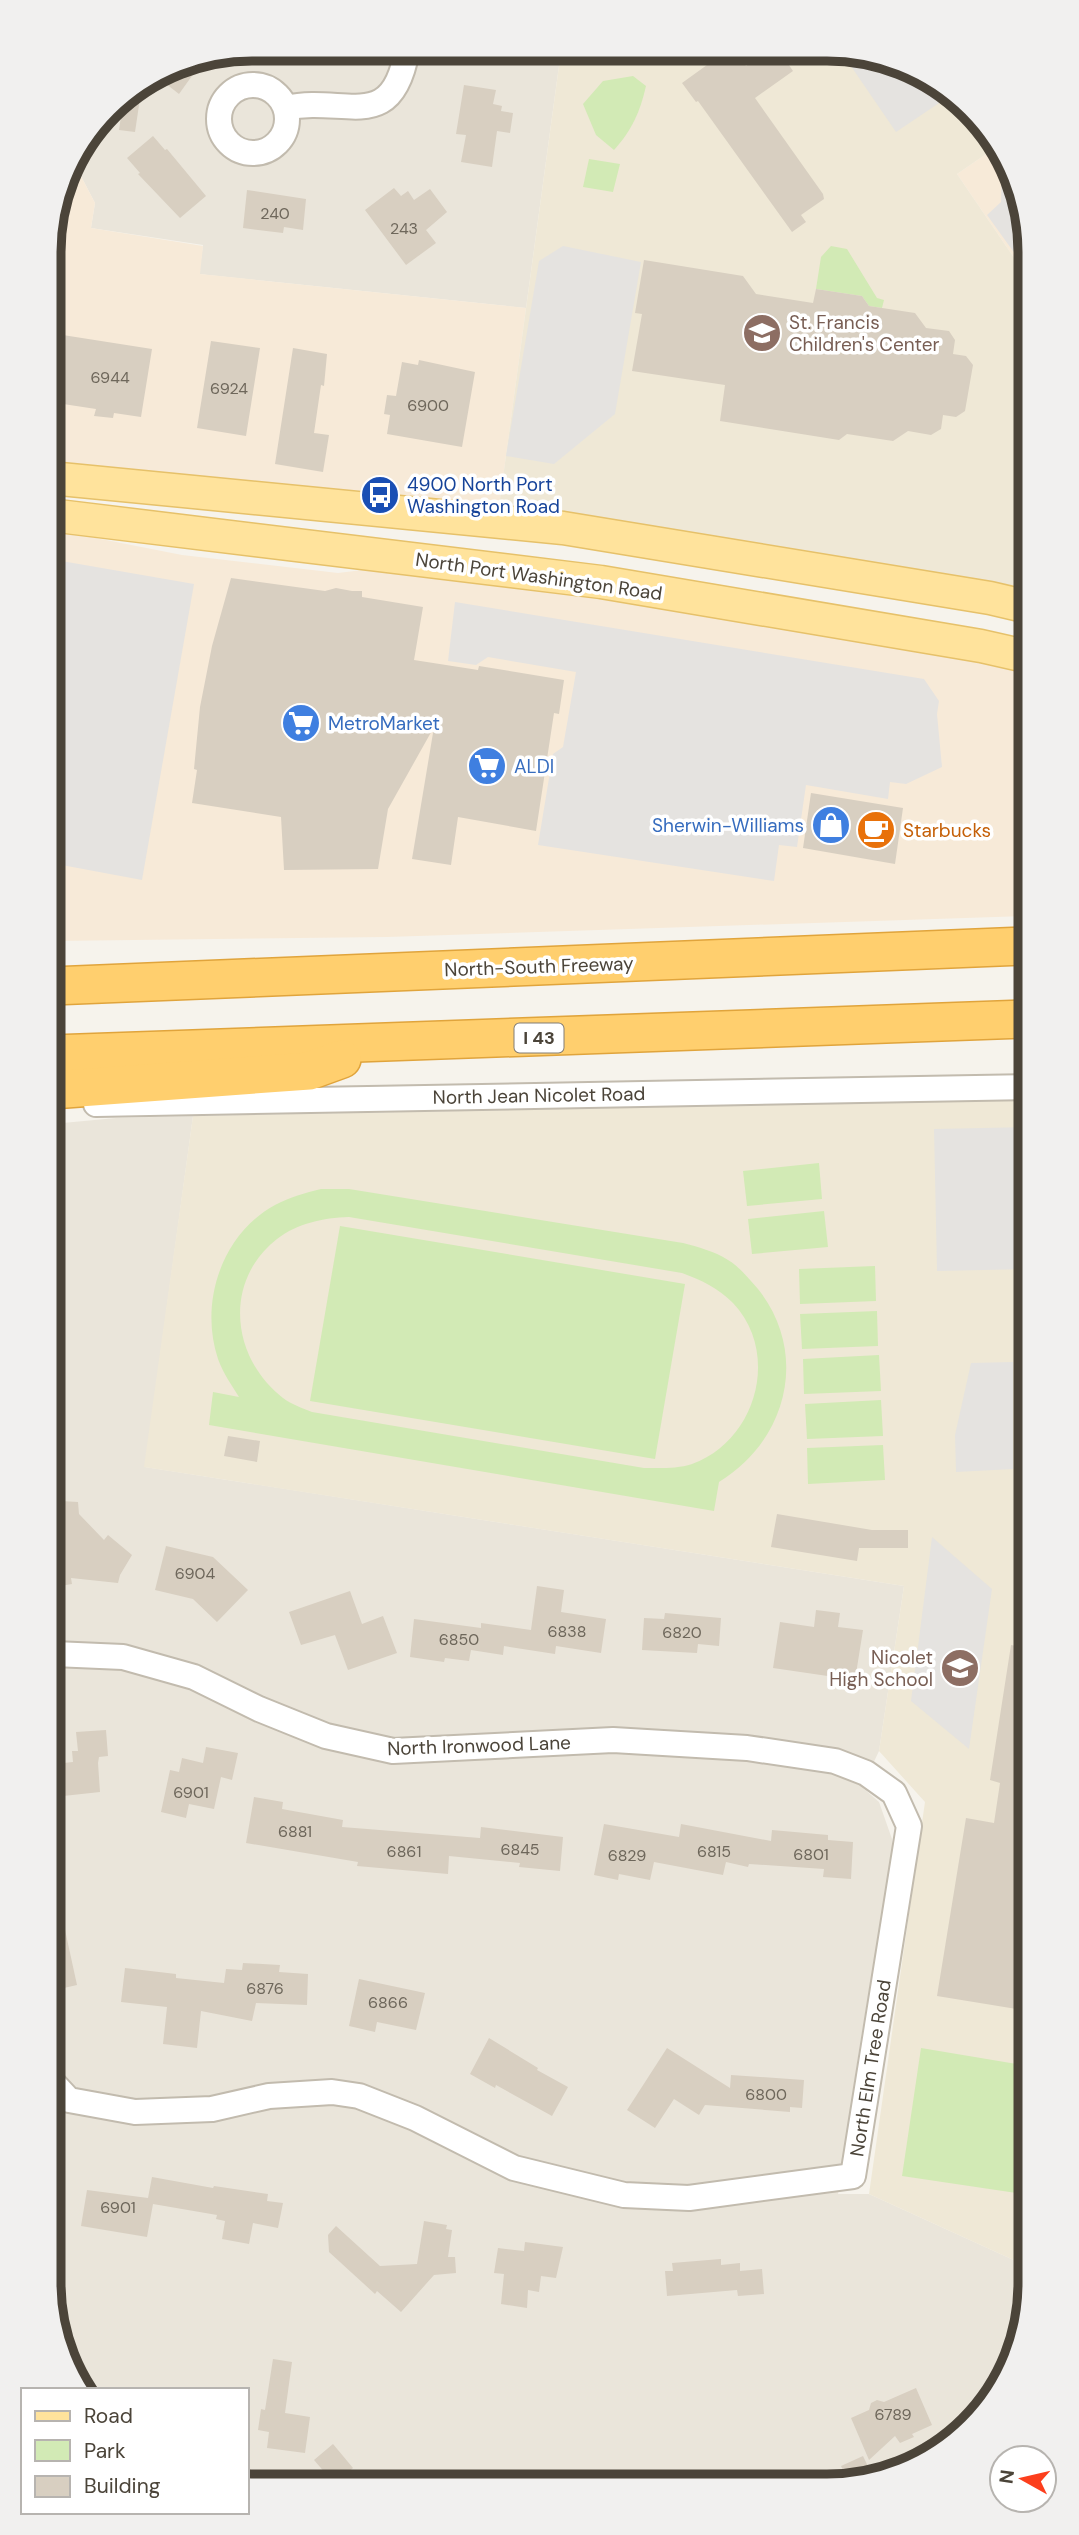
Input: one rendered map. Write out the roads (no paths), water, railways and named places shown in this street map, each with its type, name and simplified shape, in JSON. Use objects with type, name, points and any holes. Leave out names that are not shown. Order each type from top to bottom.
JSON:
[{"type":"highway","name":"North-South Freeway","points":[[62,986],[1018,946]]},
{"type":"highway","points":[[62,964],[167,962],[280,977]]},
{"type":"highway","name":"I 43","points":[[62,1054],[1018,1019]]},
{"type":"highway","points":[[62,1089],[309,1071],[387,1043]]},
{"type":"main road","points":[[62,479],[563,528],[1018,605]]},
{"type":"main road","name":"North Port Washington Road","points":[[62,516],[601,582],[1018,654]]},
{"type":"street","points":[[286,108],[316,105],[356,108],[384,100],[395,89],[404,62]]},
{"type":"street","name":"North Jean Nicolet Road","points":[[62,1107],[111,1103],[1018,1087]]},
{"type":"street","name":"North Ironwood Lane","points":[[61,1654],[123,1657],[183,1674],[326,1736],[393,1751],[613,1740],[747,1748],[835,1761]]},
{"type":"street","name":"North Elm Tree Road","points":[[61,2092],[69,2100],[135,2112],[212,2109],[270,2096],[332,2092],[359,2096],[415,2118],[514,2168],[624,2195],[689,2198],[853,2176],[909,1826],[894,1793],[866,1773],[835,1761]]},
{"type":"place","name":"St. Francis Children's Center","points":[[762,333]]},
{"type":"place","name":"4900 North Port Washington Road","points":[[380,495]]},
{"type":"place","name":"MetroMarket","points":[[301,723]]},
{"type":"place","name":"ALDI","points":[[487,766]]},
{"type":"place","name":"Sherwin-Williams","points":[[831,825]]},
{"type":"place","name":"Starbucks","points":[[876,830]]},
{"type":"place","name":"Nicolet High School","points":[[960,1668]]}]
